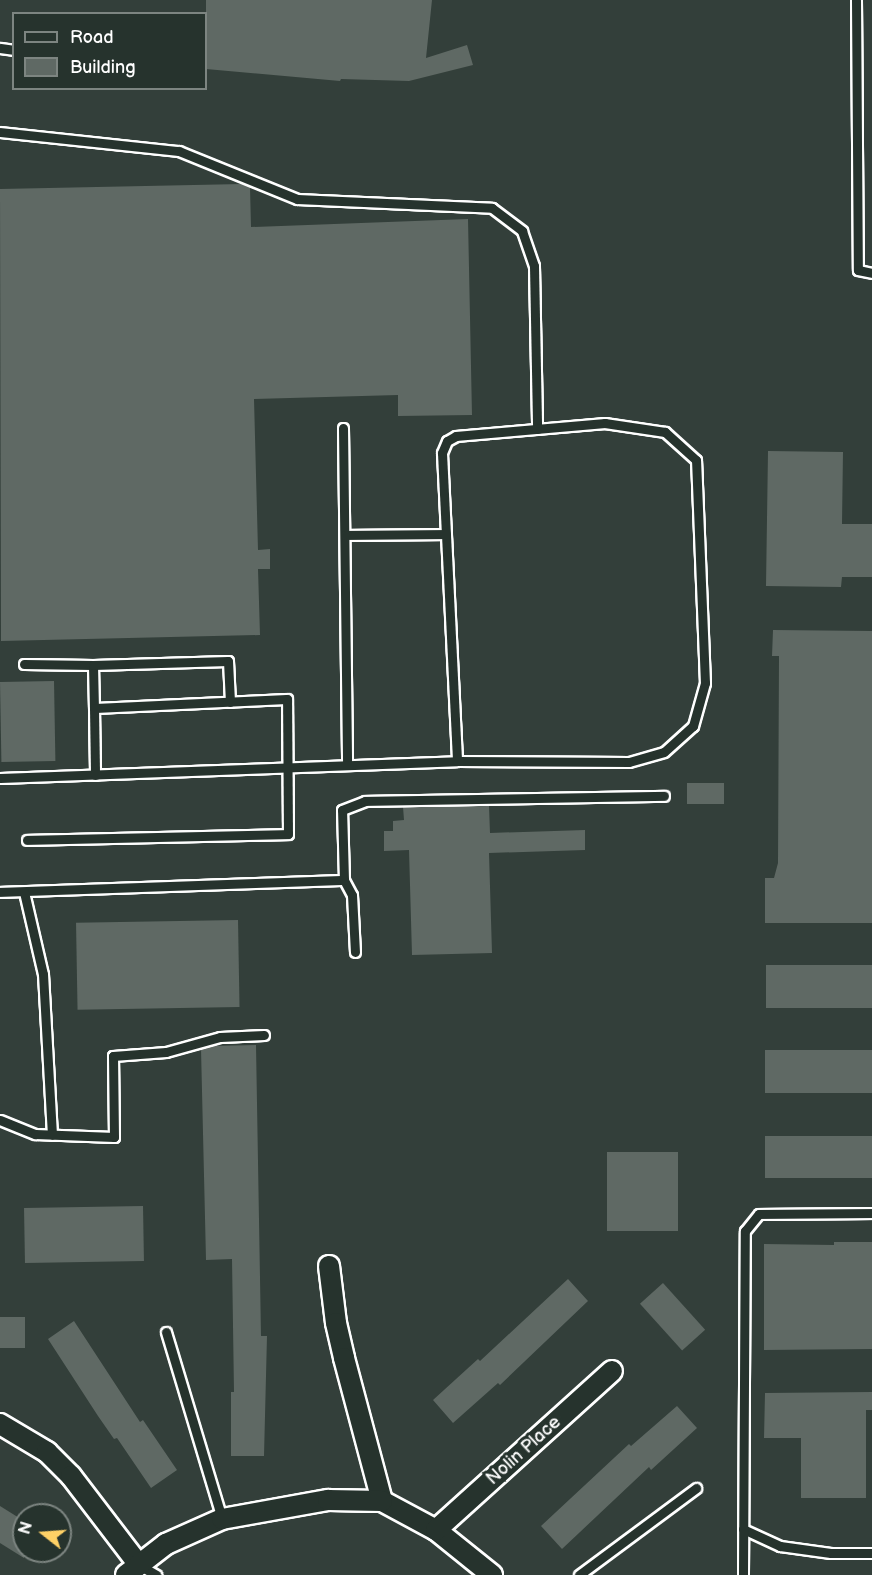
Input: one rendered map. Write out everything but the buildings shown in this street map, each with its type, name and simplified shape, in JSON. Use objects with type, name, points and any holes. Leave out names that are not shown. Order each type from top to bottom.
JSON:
[{"type":"street","points":[[329,1266],[336,1323],[382,1501]]},
{"type":"street","name":"Nolin Place","points":[[435,1530],[612,1371]]},
{"type":"street","points":[[0,1424],[47,1452],[71,1476],[140,1572],[166,1544],[222,1519],[328,1500],[382,1501],[435,1530],[492,1575]]},
{"type":"lane","points":[[856,0],[858,270],[872,273]]},
{"type":"lane","points":[[0,132],[179,151],[297,199],[492,208],[522,231],[534,266],[537,429]]},
{"type":"lane","points":[[0,778],[288,765],[457,761],[629,762],[664,752],[693,726],[705,683],[696,460],[665,432],[605,423],[456,436],[447,441],[442,453],[457,761]]},
{"type":"lane","points":[[343,428],[347,764]]},
{"type":"lane","points":[[345,535],[446,534]]},
{"type":"lane","points":[[24,664],[93,665],[228,661],[230,702]]},
{"type":"lane","points":[[93,665],[95,775]]},
{"type":"lane","points":[[27,840],[288,834],[287,699],[94,708]]},
{"type":"lane","points":[[355,952],[352,895],[344,880],[342,810],[365,801],[664,796]]},
{"type":"lane","points":[[0,892],[344,880]]},
{"type":"lane","points":[[24,892],[43,974],[52,1135]]},
{"type":"lane","points":[[0,1120],[35,1134],[114,1137],[114,1056],[166,1052],[220,1037],[264,1035]]},
{"type":"lane","points":[[743,1575],[745,1231],[759,1214],[872,1213]]},
{"type":"lane","points":[[166,1332],[222,1519]]},
{"type":"lane","points":[[579,1575],[696,1488]]},
{"type":"lane","points":[[743,1529],[780,1546],[831,1552],[872,1553]]}]
